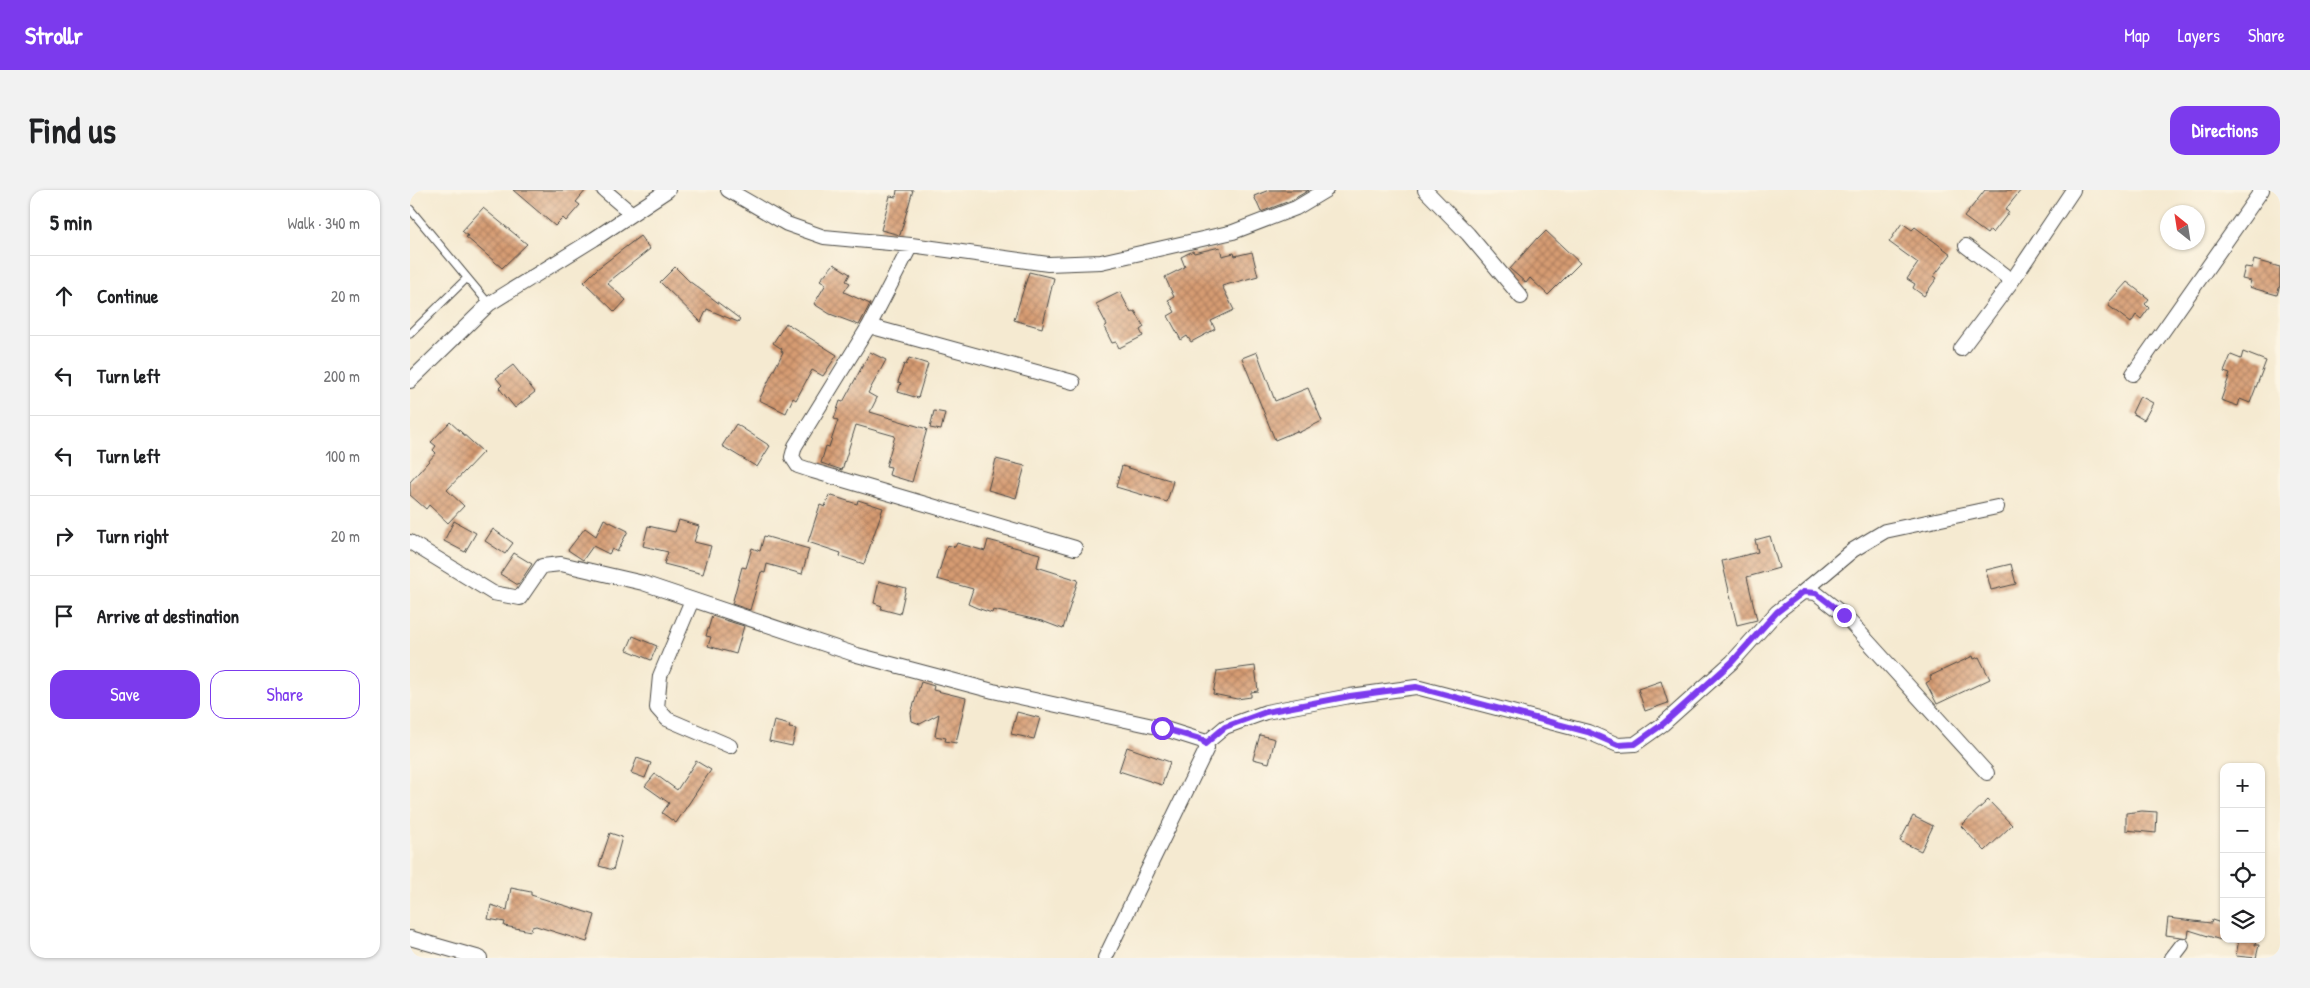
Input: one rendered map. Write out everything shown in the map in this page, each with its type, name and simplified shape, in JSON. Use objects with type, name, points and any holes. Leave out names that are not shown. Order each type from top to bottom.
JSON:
[{"type":"street","points":[[604,190],[631,214]]},
{"type":"street","points":[[410,381],[489,304],[594,239],[668,190]]},
{"type":"street","points":[[728,190],[787,224],[824,237],[911,245],[1048,264],[1101,262],[1233,232],[1296,208],[1326,190]]},
{"type":"street","points":[[1425,190],[1468,234],[1521,297]]},
{"type":"street","points":[[1961,349],[2012,281],[2073,190]]},
{"type":"street","points":[[2133,374],[2262,190]]},
{"type":"street","points":[[911,245],[869,326],[795,446],[792,457],[798,466],[1075,548]]},
{"type":"street","points":[[1966,246],[2012,281]]},
{"type":"street","points":[[869,326],[1073,382]]},
{"type":"street","points":[[1205,744],[1225,727],[1266,712],[1350,696],[1416,687],[1588,732],[1618,745],[1635,744],[1663,724],[1732,662],[1777,612],[1853,550],[1885,531],[1997,507]]},
{"type":"street","points":[[410,542],[493,593],[508,597],[520,598],[542,566],[550,564],[643,583],[856,655],[992,691],[1162,728],[1203,740],[1207,748],[1105,958]]},
{"type":"street","points":[[1803,592],[1816,593],[1844,615],[1987,773]]},
{"type":"street","points":[[692,600],[660,676],[657,708],[667,719],[730,746]]},
{"type":"street","points":[[410,938],[480,958]]},
{"type":"street","points":[[2172,958],[2182,945]]},
{"type":"lane","points":[[410,208],[489,304]]},
{"type":"lane","points":[[410,334],[467,278]]},
{"type":"building","points":[[513,190],[586,190],[576,202],[580,205],[566,221],[563,218],[555,226]]},
{"type":"building","points":[[897,190],[913,190],[900,235],[881,230],[890,196],[896,197]]},
{"type":"building","points":[[1269,190],[1309,190],[1292,200],[1261,212],[1254,196]]},
{"type":"building","points":[[1985,190],[2021,190],[2005,210],[2009,212],[1993,233],[1990,230],[1987,234],[1964,217]]},
{"type":"building","points":[[483,208],[527,244],[502,268],[466,237],[468,236],[462,231]]},
{"type":"building","points":[[1902,223],[1912,230],[1915,227],[1951,254],[1934,276],[1937,278],[1924,296],[1913,288],[1915,284],[1907,279],[1918,263],[1889,242]]},
{"type":"building","points":[[1546,231],[1580,263],[1548,295],[1530,278],[1526,283],[1510,269],[1537,238]]},
{"type":"building","points":[[640,236],[650,249],[607,283],[626,300],[615,312],[584,282],[597,269]]},
{"type":"building","points":[[1220,247],[1222,256],[1234,253],[1235,256],[1252,252],[1258,276],[1222,286],[1234,310],[1211,321],[1215,329],[1208,333],[1191,342],[1187,336],[1181,340],[1168,316],[1175,312],[1168,300],[1174,297],[1165,277],[1185,267],[1181,257],[1193,251],[1194,253]]},
{"type":"building","points":[[2254,260],[2280,267],[2280,285],[2277,295],[2249,287],[2251,281],[2242,279],[2245,267],[2252,268]]},
{"type":"building","points":[[834,264],[850,274],[846,281],[850,283],[844,292],[870,304],[859,325],[830,314],[814,304],[826,284],[820,280]]},
{"type":"building","points":[[675,267],[689,281],[740,319],[738,322],[707,309],[701,322],[660,282]]},
{"type":"building","points":[[1029,272],[1054,278],[1042,328],[1014,320]]},
{"type":"building","points":[[2127,282],[2149,299],[2145,304],[2149,308],[2141,319],[2136,315],[2131,323],[2109,306],[2109,302]]},
{"type":"building","points":[[1120,292],[1131,313],[1135,311],[1144,327],[1140,330],[1143,336],[1119,348],[1116,342],[1112,343],[1104,327],[1107,325],[1096,304]]},
{"type":"building","points":[[786,323],[837,355],[823,376],[812,370],[796,400],[793,398],[786,413],[759,400],[783,352],[781,351],[782,349],[773,343]]},
{"type":"building","points":[[870,352],[886,360],[868,393],[877,398],[870,412],[927,429],[912,482],[889,475],[891,467],[886,466],[895,436],[856,425],[842,470],[821,463],[826,446],[829,447],[838,420],[834,419],[840,401],[843,402]]},
{"type":"building","points":[[1257,352],[1275,401],[1308,388],[1322,421],[1298,433],[1297,431],[1275,440],[1242,358]]},
{"type":"building","points":[[2243,352],[2266,361],[2250,403],[2240,399],[2238,406],[2221,400],[2230,374],[2224,372],[2231,355],[2241,359]]},
{"type":"building","points":[[909,358],[928,364],[918,398],[898,392],[901,383],[898,382],[904,364],[906,365]]},
{"type":"building","points":[[513,365],[535,392],[515,408],[499,388],[502,385],[496,378]]},
{"type":"building","points":[[2140,396],[2153,403],[2144,420],[2132,413]]},
{"type":"building","points":[[934,411],[945,413],[941,430],[930,428]]},
{"type":"building","points":[[450,422],[483,452],[447,490],[464,506],[448,523],[429,505],[426,509],[410,495],[410,482],[436,453],[433,450],[436,446],[431,442]]},
{"type":"building","points":[[736,424],[770,446],[757,467],[722,446]]},
{"type":"building","points":[[996,459],[1025,466],[1016,498],[988,490]]},
{"type":"building","points":[[1122,466],[1173,481],[1167,502],[1116,487]]},
{"type":"building","points":[[829,495],[857,504],[858,500],[883,508],[864,564],[840,556],[841,553],[808,542],[820,505],[825,507]]},
{"type":"building","points":[[604,519],[628,531],[617,552],[612,549],[609,554],[593,546],[583,560],[568,550],[585,528],[596,536]]},
{"type":"building","points":[[679,520],[699,526],[694,542],[711,546],[703,574],[664,564],[668,552],[643,546],[648,526],[675,532]]},
{"type":"building","points":[[454,521],[476,533],[465,552],[444,541]]},
{"type":"building","points":[[493,529],[513,543],[505,554],[485,541]]},
{"type":"building","points":[[764,536],[809,549],[802,574],[767,564],[765,573],[761,572],[750,610],[732,604],[742,567],[746,568],[752,548],[760,551]]},
{"type":"building","points":[[1770,536],[1779,568],[1747,577],[1757,620],[1737,625],[1722,561],[1758,552],[1755,540]]},
{"type":"building","points":[[988,540],[1040,554],[1037,567],[1078,580],[1063,629],[1042,621],[993,610],[992,613],[977,608],[968,604],[973,589],[937,579],[947,545],[955,547],[957,543],[985,551]]},
{"type":"building","points":[[514,553],[532,564],[518,585],[500,574]]},
{"type":"building","points":[[2011,564],[2016,584],[1991,590],[1986,570]]},
{"type":"building","points":[[879,581],[906,588],[900,614],[881,609],[882,606],[874,603]]},
{"type":"building","points":[[712,616],[744,626],[736,654],[708,646],[711,637],[706,636]]},
{"type":"building","points":[[633,636],[657,646],[651,660],[627,650]]},
{"type":"building","points":[[1973,656],[1974,659],[1979,657],[1990,679],[1937,704],[1926,683],[1931,680],[1930,676]]},
{"type":"building","points":[[1255,666],[1258,691],[1251,692],[1251,697],[1237,699],[1213,694],[1217,671]]},
{"type":"building","points":[[1661,681],[1668,703],[1645,711],[1638,689]]},
{"type":"building","points":[[921,682],[934,686],[933,690],[966,698],[956,743],[945,741],[946,738],[935,736],[939,714],[920,724],[912,721],[911,713]]},
{"type":"building","points":[[1017,712],[1040,718],[1034,739],[1011,734]]},
{"type":"building","points":[[774,721],[790,725],[789,728],[796,729],[792,746],[769,741]]},
{"type":"building","points":[[1260,735],[1275,739],[1269,763],[1253,759]]},
{"type":"building","points":[[1127,747],[1170,762],[1162,785],[1119,771]]},
{"type":"building","points":[[637,758],[651,763],[645,778],[631,773]]},
{"type":"building","points":[[696,761],[711,770],[676,823],[662,813],[669,803],[645,786],[655,774],[677,790]]},
{"type":"building","points":[[1988,800],[2012,825],[1985,851],[1961,826]]},
{"type":"building","points":[[2157,812],[2156,833],[2126,830],[2126,813]]},
{"type":"building","points":[[1913,816],[1933,826],[1921,851],[1900,841]]},
{"type":"building","points":[[610,833],[622,837],[613,870],[599,866]]},
{"type":"building","points":[[511,888],[531,892],[531,895],[595,915],[587,942],[536,926],[532,927],[531,931],[504,926],[505,922],[488,919],[491,905],[507,910]]},
{"type":"building","points":[[2168,918],[2211,923],[2212,920],[2220,923],[2220,940],[2189,930],[2188,938],[2166,935]]},
{"type":"building","points":[[2238,943],[2255,943],[2255,945],[2259,945],[2256,958],[2236,956]]},
{"type":"route","points":[[1162,728],[1203,740],[1205,744],[1225,727],[1266,712],[1350,696],[1416,687],[1588,732],[1618,745],[1635,744],[1663,724],[1732,662],[1777,612],[1803,592],[1816,593],[1844,615]]}]
